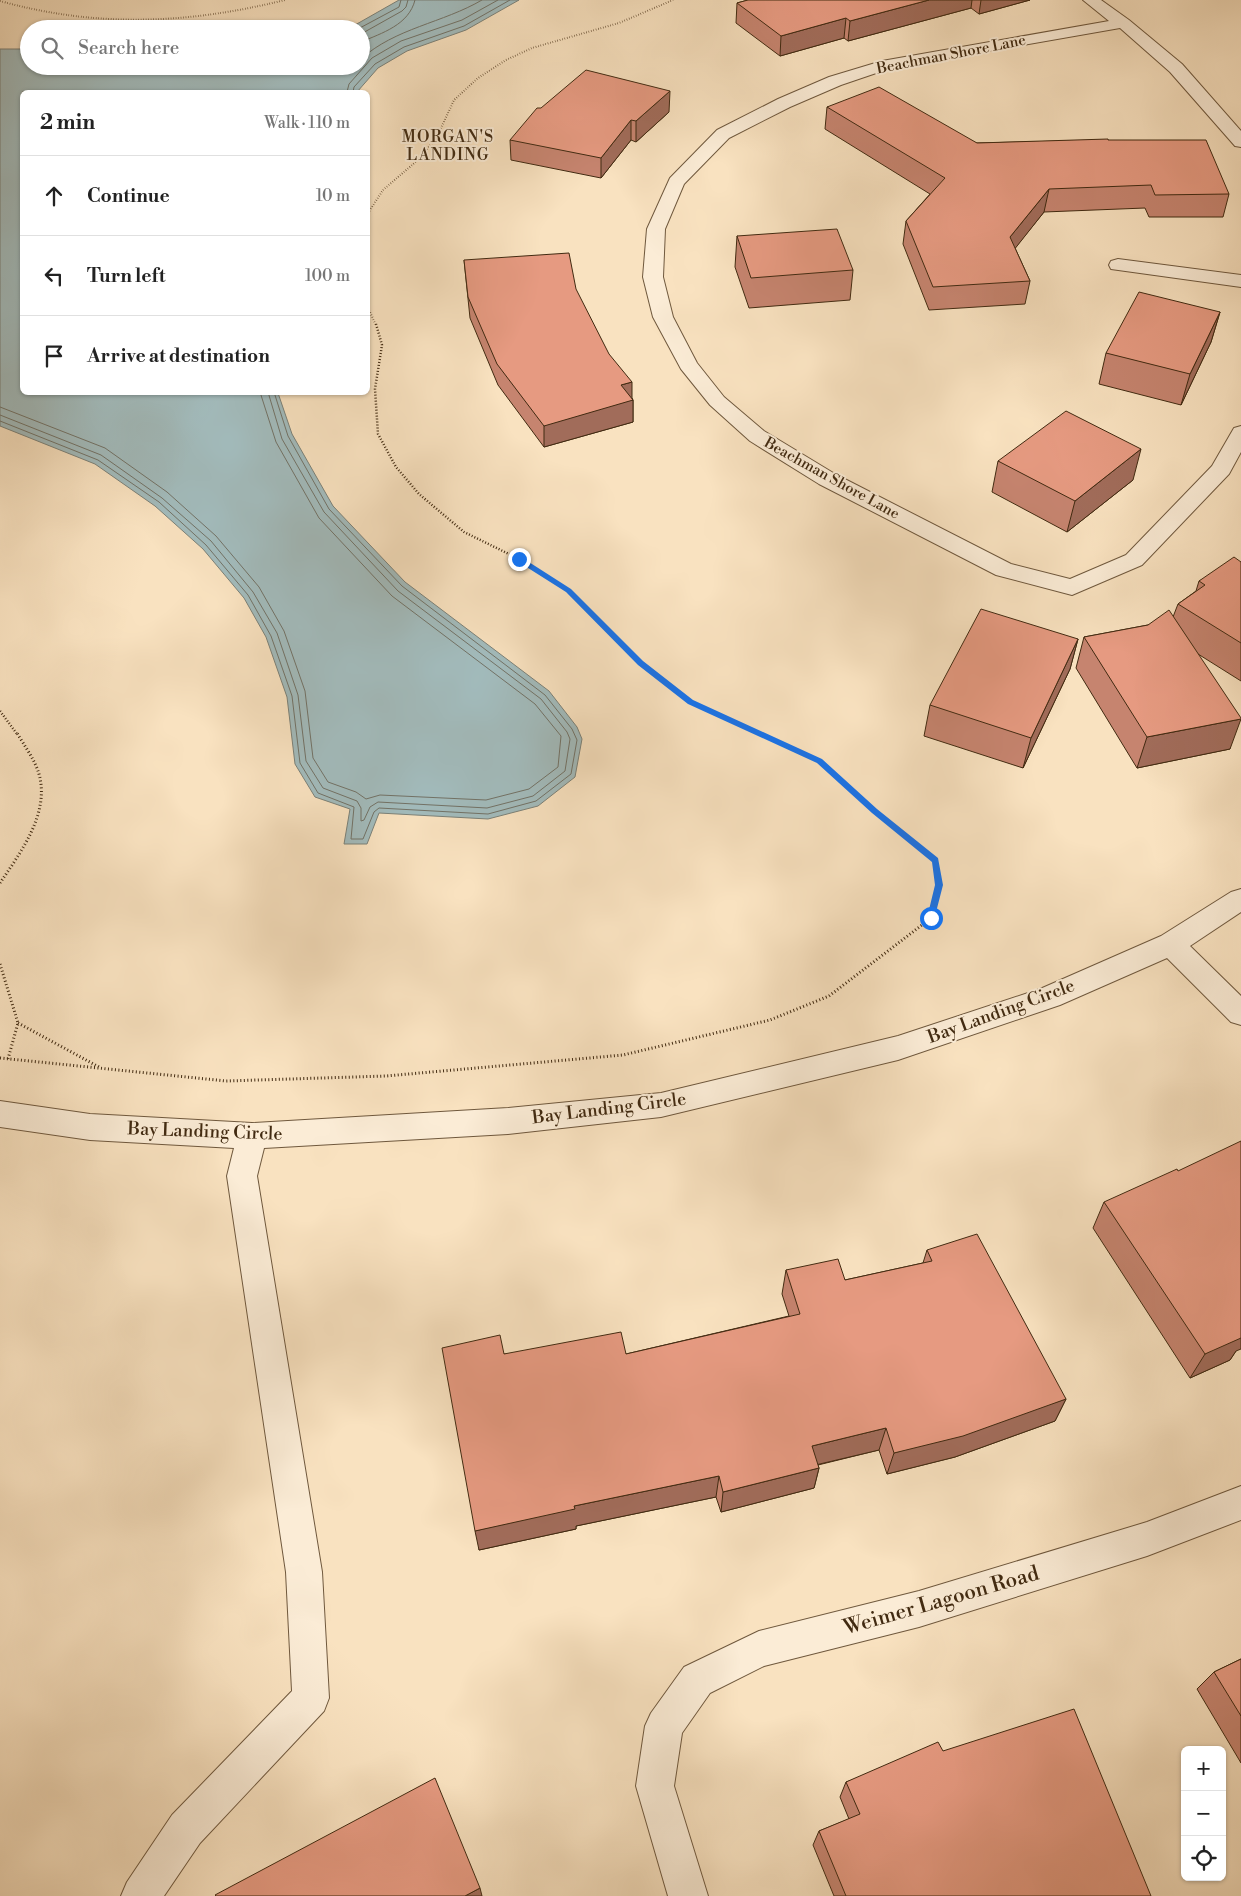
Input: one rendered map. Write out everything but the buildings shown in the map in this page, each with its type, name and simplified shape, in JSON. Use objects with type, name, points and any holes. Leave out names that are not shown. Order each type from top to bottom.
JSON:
[{"type":"street","points":[[1091,0],[1124,22],[1176,68],[1241,142]]},
{"type":"street","name":"Beachman Shore Lane","points":[[1124,22],[888,64],[834,82],[784,102],[723,134],[676,182],[656,229],[653,277],[663,317],[688,365],[717,400],[757,436],[827,479],[1004,570],[1072,587],[1134,560],[1221,469],[1241,432]]},
{"type":"street","points":[[1118,265],[1241,281]]},
{"type":"street","name":"Bay Landing Circle","points":[[0,1114],[90,1127],[252,1136],[508,1121],[661,1105],[898,1048],[1050,996],[1172,944],[1241,899]]},
{"type":"street","points":[[1172,944],[1241,1014]]},
{"type":"street","points":[[141,1896],[186,1829],[312,1698],[304,1572],[242,1176],[252,1136]]},
{"type":"street","name":"Weimer Lagoon Road","points":[[688,1896],[655,1786],[664,1726],[697,1680],[759,1649],[919,1610],[1147,1539],[1241,1503]]},
{"type":"path","points":[[0,1],[18,8],[71,17],[144,20],[227,14],[285,0]]},
{"type":"path","points":[[370,210],[383,190],[419,159],[437,137],[454,100],[478,78],[506,60],[532,48],[619,23],[673,0]]},
{"type":"path","points":[[0,1058],[226,1081],[386,1076],[623,1055],[770,1020],[830,996],[931,918],[939,885],[936,860],[874,811],[820,761],[690,702],[640,663],[568,590],[519,559],[464,532],[419,494],[396,467],[378,434],[376,389],[382,345],[370,312]]},
{"type":"path","points":[[0,711],[10,721],[38,772],[41,790],[37,814],[24,848],[0,883]]},
{"type":"path","points":[[0,965],[18,1023],[8,1059]]},
{"type":"path","points":[[18,1023],[102,1068]]},
{"type":"water","points":[[399,0],[519,0],[466,30],[407,51],[378,68],[359,90],[20,90],[20,395],[279,395],[292,434],[333,506],[405,582],[549,691],[577,727],[582,739],[575,777],[538,806],[488,819],[379,813],[367,844],[344,844],[350,809],[315,797],[295,764],[287,697],[266,637],[244,598],[203,549],[155,506],[95,464],[0,426],[0,49],[20,49],[20,75],[370,75],[370,20],[364,20]]},
{"type":"district","name":"MORGAN'S LANDING","points":[[448,145]]},
{"type":"route","points":[[519,559],[568,590],[640,663],[690,702],[820,761],[874,811],[922,851],[936,860],[939,885],[931,918]]}]
